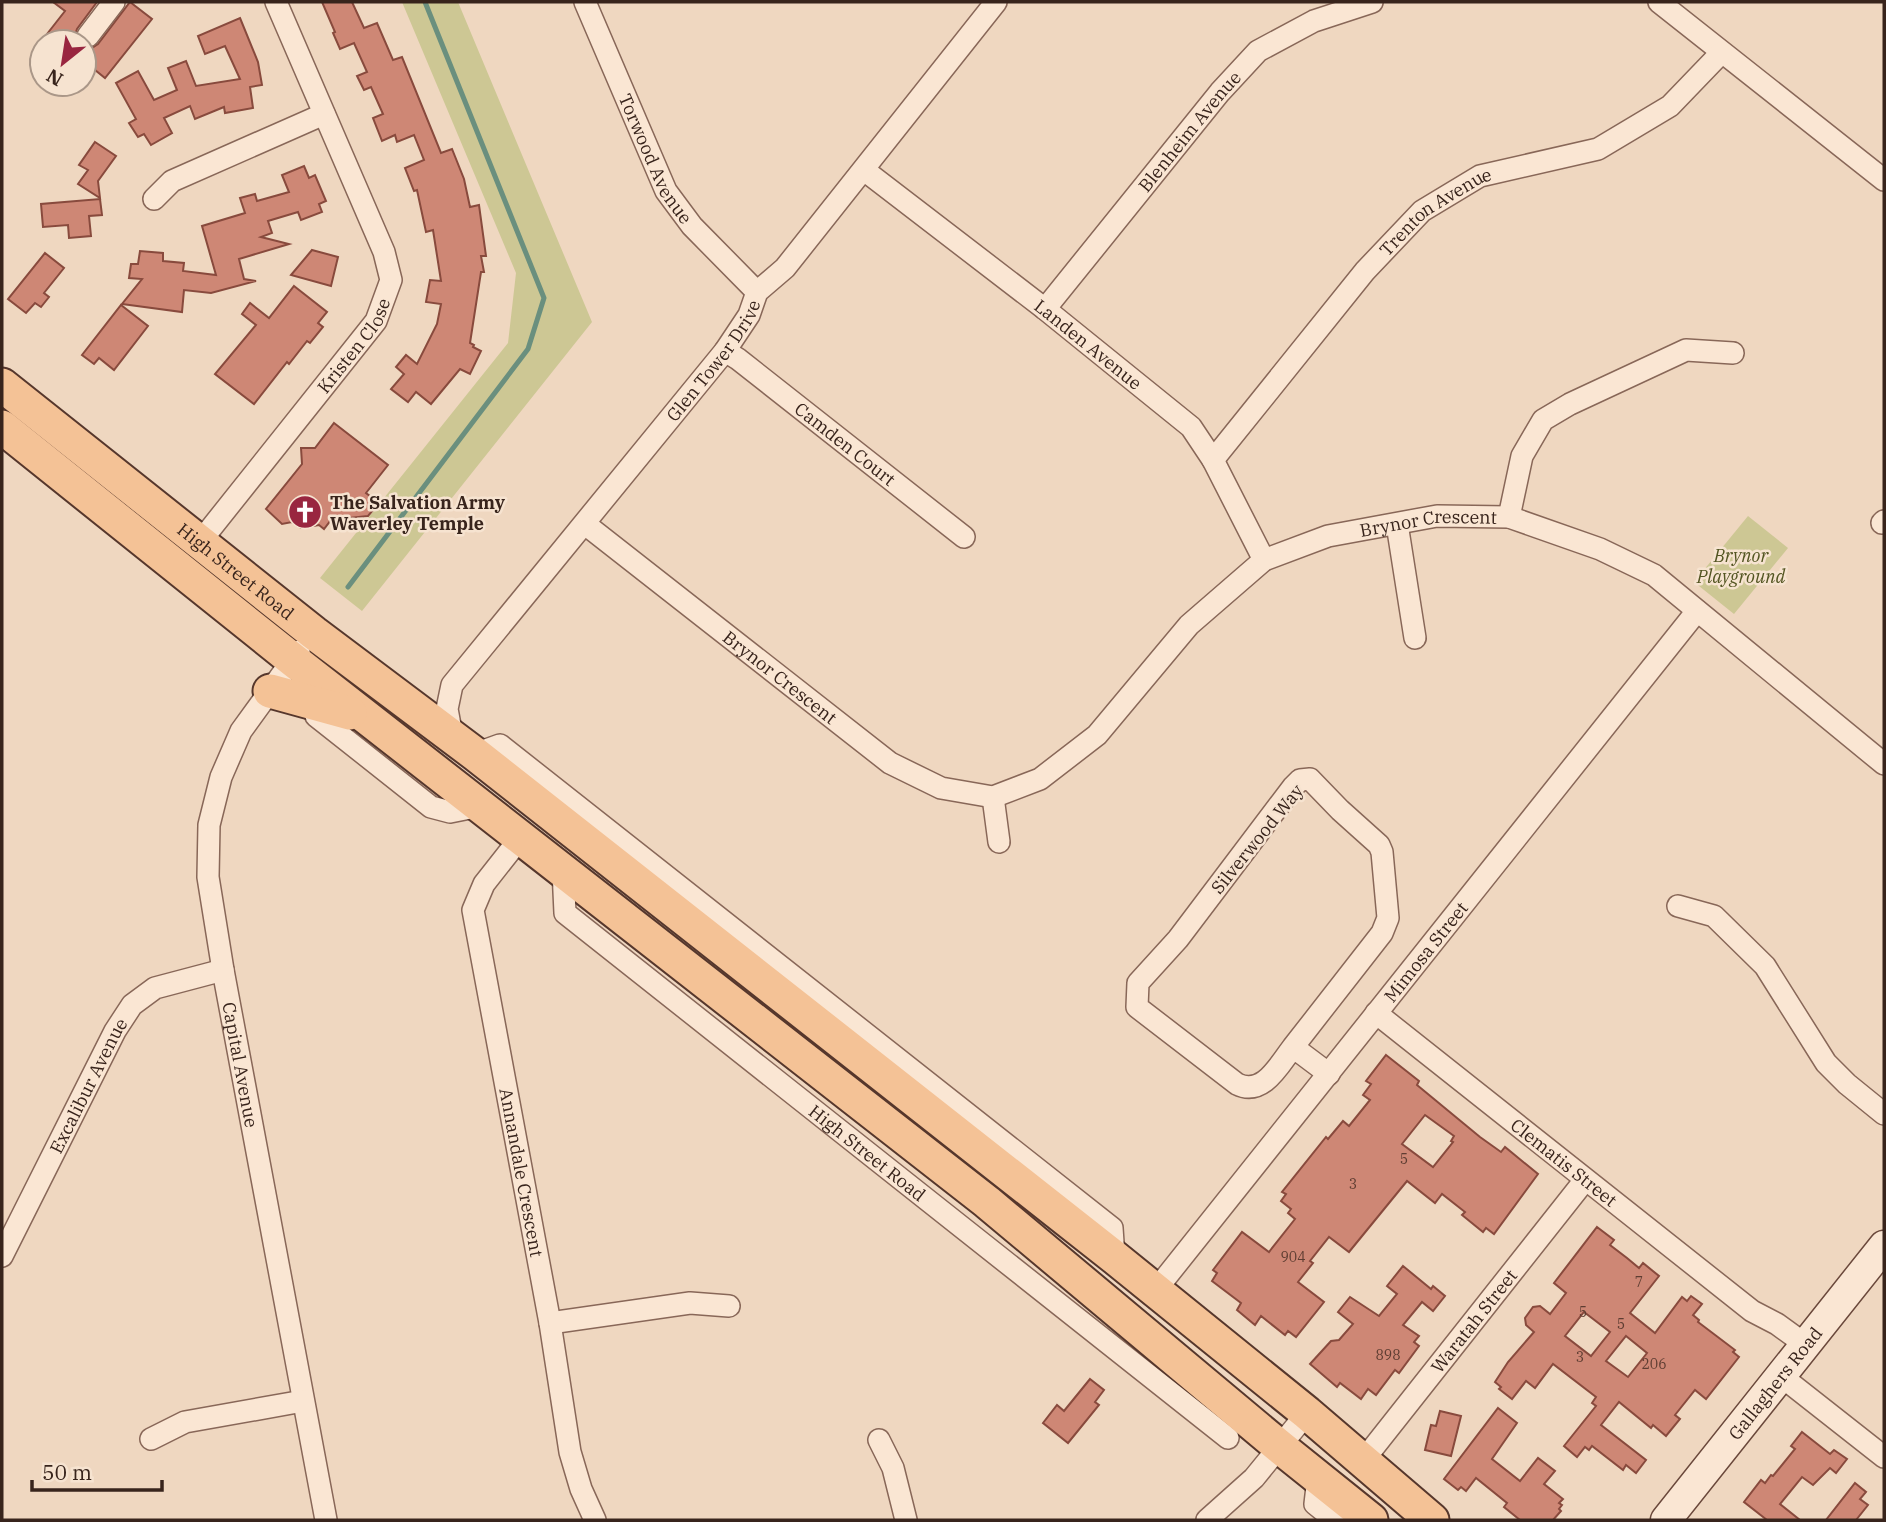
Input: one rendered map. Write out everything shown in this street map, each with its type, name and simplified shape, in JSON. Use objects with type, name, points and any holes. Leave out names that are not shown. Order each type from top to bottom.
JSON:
[{"type":"main road","name":"High Street Road","points":[[2,385],[314,633],[422,713],[1114,1257],[1307,1413],[1433,1520]]},
{"type":"main road","name":"High Street Road","points":[[2,427],[293,660],[360,725],[428,765],[987,1202],[1216,1411],[1280,1447],[1371,1520]]},
{"type":"main road","points":[[270,691],[334,710],[360,725]]},
{"type":"main road","points":[[1216,1411],[1251,1368]]},
{"type":"street","points":[[94,28],[114,2]]},
{"type":"street","name":"Kristen Close","points":[[200,542],[376,321],[391,280],[384,252],[276,2]]},
{"type":"street","name":"Glen Tower Drive","points":[[422,713],[432,696],[452,685],[725,351],[750,315],[757,292],[785,268],[996,2]]},
{"type":"street","name":"Blenheim Avenue","points":[[1045,309],[1220,92],[1258,51],[1314,21],[1372,2]]},
{"type":"street","points":[[1659,2],[1884,180]]},
{"type":"street","name":"Torwood Avenue","points":[[590,3],[666,191],[692,226],[757,292]]},
{"type":"street","name":"Trenton Avenue","points":[[1213,460],[1365,271],[1422,211],[1480,176],[1598,149],[1670,106],[1721,53]]},
{"type":"street","points":[[154,199],[172,181],[324,114]]},
{"type":"street","name":"Landen Avenue","points":[[864,170],[1045,309],[1191,427],[1213,460],[1264,560]]},
{"type":"street","points":[[1509,517],[1522,456],[1543,420],[1570,404],[1685,350],[1733,353]]},
{"type":"street","name":"Camden Court","points":[[725,351],[964,537]]},
{"type":"street","name":"Brynor Crescent","points":[[585,524],[890,763],[941,788],[993,797],[1040,779],[1097,736],[1189,625],[1264,560],[1328,536],[1437,516],[1509,517],[1600,549],[1654,575],[1884,764]]},
{"type":"street","points":[[1397,524],[1415,638]]},
{"type":"street","name":"Mimosa Street","points":[[1154,1291],[1697,611]]},
{"type":"street","name":"Capital Avenue","points":[[314,633],[241,731],[221,777],[209,825],[208,877],[326,1520]]},
{"type":"street","points":[[452,685],[447,709],[463,745]]},
{"type":"street","points":[[422,713],[420,731],[428,765]]},
{"type":"street","name":"High Street Road","points":[[316,716],[360,725],[431,807],[450,813],[480,806]]},
{"type":"street","name":"Silverwood Way","points":[[1310,779],[1379,845],[1382,852],[1388,918],[1382,933],[1293,1047],[1265,1082],[1246,1089],[1137,1007],[1138,983],[1178,939],[1293,787],[1300,780],[1310,779]]},
{"type":"street","points":[[993,797],[999,842]]},
{"type":"street","name":"Annandale Crescent","points":[[521,837],[484,884],[473,911],[550,1322],[570,1452],[594,1520]]},
{"type":"street","points":[[1678,906],[1714,916],[1765,966],[1826,1063],[1846,1084],[1884,1114]]},
{"type":"street","name":"Excalibur Avenue","points":[[2,1256],[115,1031],[132,1005],[155,988],[223,970]]},
{"type":"street","name":"Clematis Street","points":[[1376,1013],[1752,1311],[1777,1324],[1795,1359],[1884,1457]]},
{"type":"street","points":[[1293,1047],[1329,1074]]},
{"type":"street","name":"Waratah Street","points":[[1362,1462],[1585,1180]]},
{"type":"street","name":"Gallaghers Road","points":[[1666,1520],[1884,1246]]},
{"type":"street","points":[[550,1322],[690,1303],[729,1306]]},
{"type":"street","points":[[151,1439],[185,1422],[303,1401]]},
{"type":"street","name":"High Street Road","points":[[1216,1411],[1228,1438]]},
{"type":"street","points":[[1207,1520],[1254,1478],[1307,1413]]},
{"type":"street","points":[[879,1440],[893,1468],[906,1520]]},
{"type":"street","points":[[1318,1478],[1315,1504],[1335,1520]]},
{"type":"green space","points":[[402,2],[458,2],[592,322],[362,611],[320,578],[508,343],[516,273]]},
{"type":"green space","name":"Brynor Playground","points":[[1748,516],[1788,548],[1734,614],[1694,582]]},
{"type":"building","points":[[53,2],[97,2],[78,28],[52,28],[65,11]]},
{"type":"building","points":[[130,2],[152,19],[105,78],[98,72],[98,44]]},
{"type":"building","points":[[322,2],[352,2],[364,28],[377,23],[393,60],[402,57],[441,153],[452,149],[464,179],[470,207],[479,205],[486,256],[481,256],[484,272],[481,272],[470,343],[481,351],[470,374],[460,369],[431,404],[416,392],[408,402],[391,389],[404,374],[396,367],[406,355],[417,364],[437,324],[441,304],[426,302],[430,280],[441,281],[433,230],[426,232],[417,190],[414,191],[405,168],[424,160],[414,135],[397,142],[395,135],[382,141],[373,118],[383,114],[371,87],[364,90],[357,76],[367,72],[354,43],[340,49]]},
{"type":"building","points":[[240,18],[258,62],[262,85],[250,87],[253,108],[225,113],[224,107],[195,119],[190,106],[164,118],[172,133],[151,145],[144,134],[138,137],[129,123],[136,119],[116,83],[138,71],[154,100],[177,90],[168,68],[186,61],[196,86],[240,79],[225,46],[205,54],[198,36]]},
{"type":"building","points":[[95,142],[116,156],[98,181],[100,198],[78,184],[88,170],[79,165]]},
{"type":"building","points":[[304,166],[309,178],[315,175],[326,201],[319,204],[322,212],[301,220],[298,212],[268,221],[272,233],[261,237],[289,244],[239,259],[244,279],[256,281],[211,293],[184,290],[182,312],[122,304],[142,279],[129,278],[131,264],[138,264],[140,251],[163,253],[163,261],[184,263],[183,271],[216,275],[202,226],[245,213],[240,198],[255,194],[257,201],[289,192],[282,175]]},
{"type":"building","points":[[100,199],[102,215],[89,216],[91,236],[69,238],[68,225],[43,227],[41,204]]},
{"type":"building","points":[[312,250],[338,257],[331,286],[291,275]]},
{"type":"building","points":[[45,253],[64,268],[44,293],[49,297],[41,307],[35,303],[26,313],[8,299]]},
{"type":"building","points":[[294,286],[327,312],[318,323],[323,327],[310,343],[307,341],[289,364],[287,362],[254,404],[215,374],[256,325],[242,314],[250,303],[269,318]]},
{"type":"building","points":[[121,305],[148,326],[114,370],[99,358],[94,364],[82,355]]},
{"type":"building","points":[[334,423],[388,465],[366,493],[379,503],[368,516],[331,520],[324,529],[319,525],[301,528],[292,522],[282,524],[266,509],[302,464],[301,448],[315,448]]},
{"type":"building","points":[[1386,1055],[1419,1081],[1417,1085],[1480,1137],[1501,1152],[1505,1147],[1538,1174],[1494,1234],[1486,1228],[1483,1232],[1462,1215],[1465,1212],[1442,1194],[1435,1203],[1407,1181],[1349,1252],[1329,1237],[1310,1261],[1313,1263],[1298,1282],[1324,1302],[1296,1337],[1288,1331],[1285,1335],[1261,1316],[1255,1325],[1237,1310],[1241,1303],[1212,1281],[1217,1273],[1213,1270],[1242,1232],[1269,1252],[1295,1219],[1288,1213],[1291,1209],[1281,1201],[1286,1194],[1282,1192],[1326,1137],[1328,1139],[1343,1121],[1349,1126],[1370,1100],[1363,1095],[1371,1084],[1366,1081]],"holes":[[[1425,1115],[1454,1136],[1451,1141],[1453,1142],[1433,1167],[1402,1144]]]},
{"type":"building","points":[[1597,1227],[1614,1240],[1610,1245],[1639,1268],[1643,1263],[1659,1276],[1630,1313],[1655,1333],[1682,1297],[1687,1301],[1691,1296],[1702,1304],[1693,1315],[1698,1322],[1735,1350],[1733,1352],[1739,1357],[1706,1399],[1695,1390],[1675,1415],[1680,1419],[1666,1436],[1653,1425],[1651,1428],[1619,1402],[1601,1425],[1646,1460],[1636,1473],[1626,1465],[1623,1470],[1592,1446],[1589,1450],[1585,1447],[1577,1457],[1564,1446],[1596,1406],[1592,1403],[1596,1397],[1553,1364],[1535,1388],[1526,1381],[1512,1399],[1499,1389],[1501,1387],[1495,1382],[1534,1332],[1526,1325],[1525,1318],[1533,1307],[1540,1306],[1550,1314],[1566,1293],[1554,1283]],"holes":[[[1584,1312],[1610,1332],[1591,1356],[1565,1336]],[[1626,1336],[1647,1353],[1628,1377],[1606,1361]]]},
{"type":"building","points":[[1403,1266],[1431,1289],[1433,1286],[1445,1296],[1433,1311],[1422,1302],[1403,1325],[1419,1336],[1414,1342],[1419,1346],[1399,1373],[1395,1370],[1376,1395],[1368,1389],[1361,1399],[1340,1383],[1337,1387],[1310,1364],[1331,1341],[1339,1340],[1353,1324],[1338,1312],[1350,1297],[1379,1316],[1397,1294],[1387,1286]]},
{"type":"building","points":[[1090,1379],[1104,1390],[1095,1402],[1099,1405],[1068,1443],[1043,1423],[1057,1405],[1064,1411]]},
{"type":"building","points":[[1498,1408],[1517,1423],[1492,1459],[1520,1481],[1538,1458],[1555,1471],[1544,1484],[1563,1499],[1559,1503],[1562,1505],[1559,1509],[1561,1511],[1553,1520],[1520,1520],[1504,1507],[1507,1503],[1476,1478],[1466,1491],[1461,1487],[1458,1490],[1444,1479]]},
{"type":"building","points":[[1440,1411],[1461,1416],[1451,1456],[1425,1450],[1431,1425],[1436,1426]]},
{"type":"building","points":[[1802,1432],[1830,1454],[1834,1450],[1847,1459],[1836,1473],[1830,1468],[1813,1485],[1802,1477],[1780,1504],[1800,1520],[1767,1520],[1744,1502],[1761,1480],[1765,1483],[1773,1476],[1795,1449],[1791,1446]]},
{"type":"building","points":[[1855,1483],[1866,1492],[1860,1499],[1868,1505],[1856,1520],[1826,1520]]},
{"type":"waterway","points":[[348,587],[528,349],[544,298],[425,2]]},
{"type":"place","name":"The Salvation Army Waverley Temple","points":[[305,512]]}]
